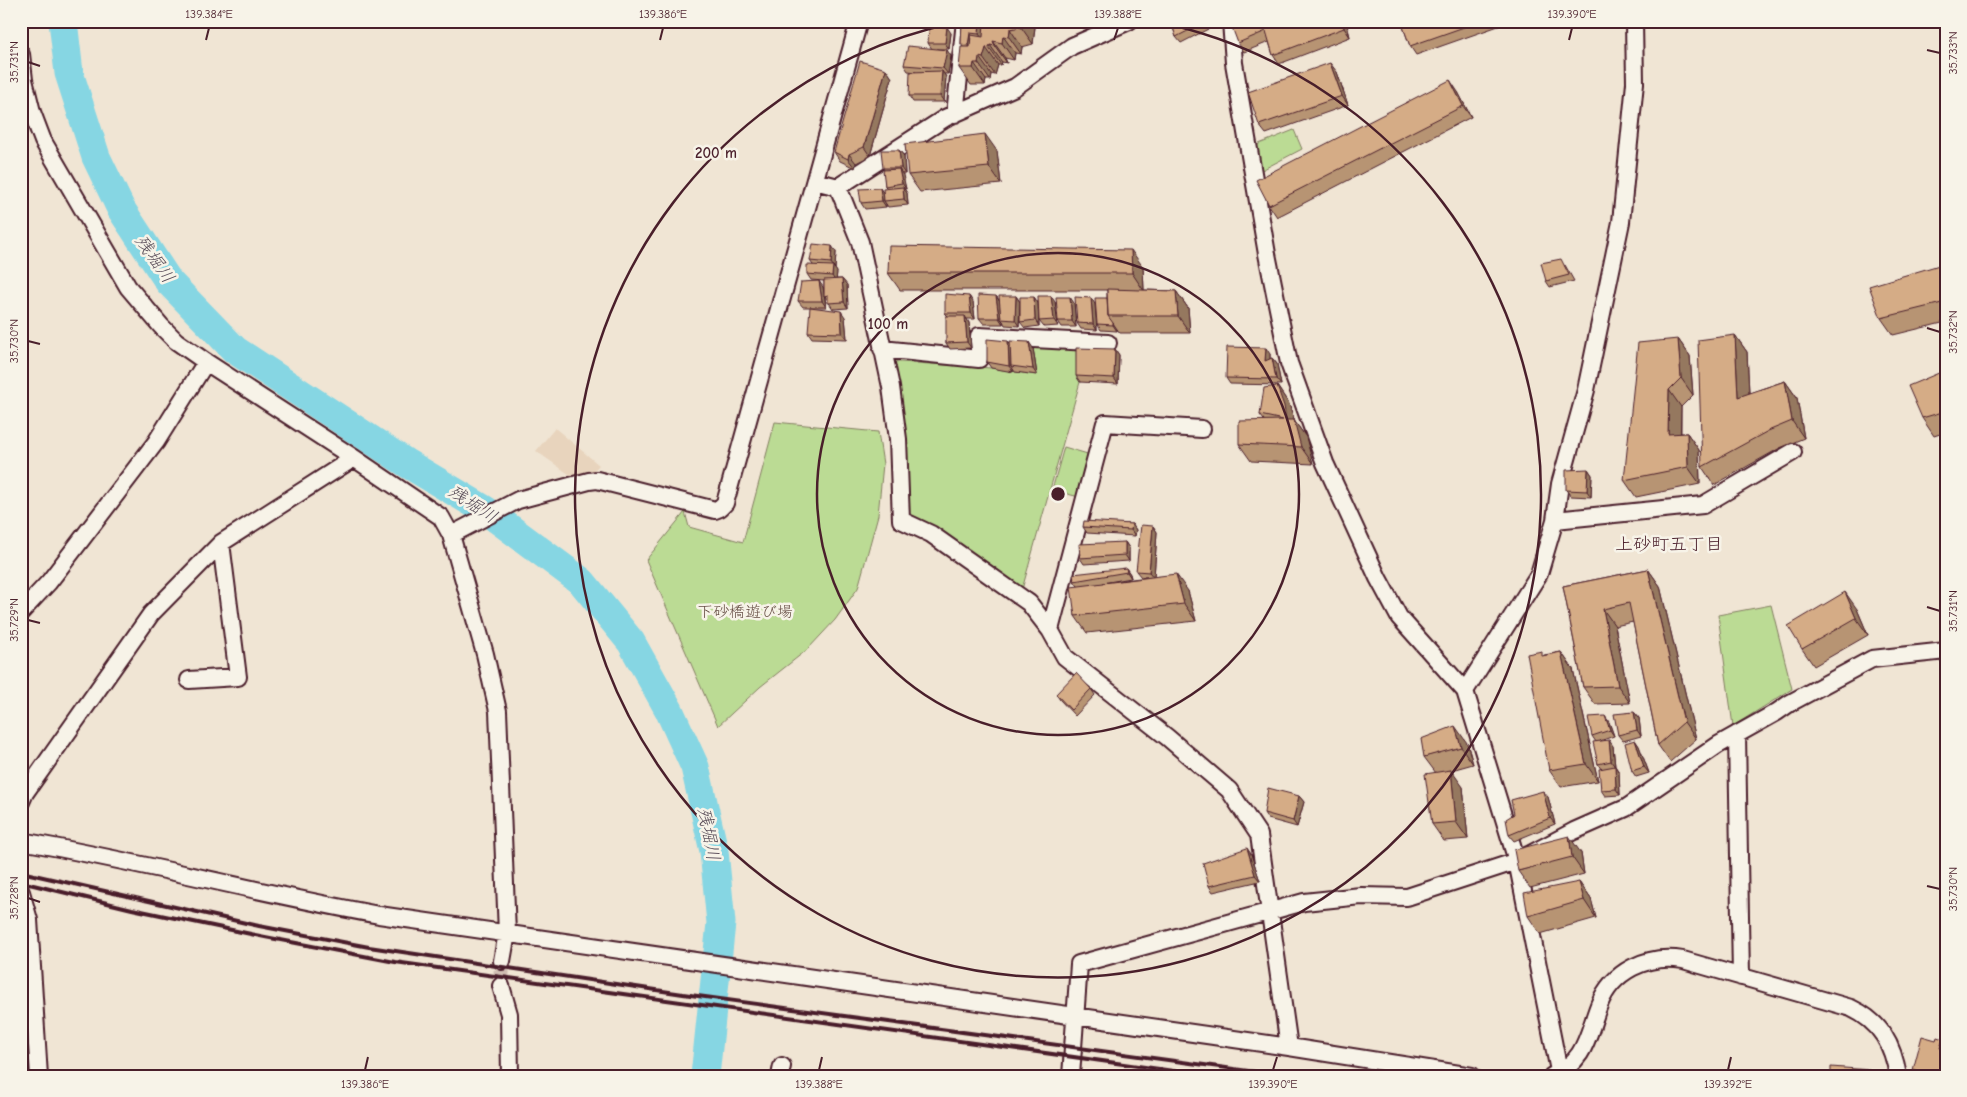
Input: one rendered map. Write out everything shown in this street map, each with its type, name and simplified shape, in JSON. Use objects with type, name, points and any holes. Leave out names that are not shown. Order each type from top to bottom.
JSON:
[{"type":"street","points":[[451,535],[509,504],[597,480],[715,510],[725,503],[859,21]]},
{"type":"street","points":[[955,114],[965,21]]},
{"type":"street","points":[[1088,40],[1091,21]]},
{"type":"street","points":[[815,181],[838,187],[945,118],[1015,87],[1072,46],[1129,21]]},
{"type":"street","points":[[1231,21],[1235,72],[1267,254],[1289,363],[1325,463],[1378,578],[1400,617],[1465,691],[1517,861],[1534,936],[1557,1075]]},
{"type":"street","points":[[1465,691],[1539,574],[1555,520],[1560,484],[1586,390],[1621,222],[1636,83],[1634,21]]},
{"type":"street","points":[[21,54],[24,80],[32,112],[43,141],[128,287],[161,326],[176,341],[206,362],[354,458],[440,517],[451,535],[485,654],[498,711],[507,932],[502,961]]},
{"type":"street","points":[[838,187],[860,242],[890,387],[898,439],[901,520],[931,534],[1029,603],[1050,630],[1065,657],[1167,737],[1229,790],[1259,835],[1289,1047]]},
{"type":"street","points":[[882,349],[979,358],[979,336],[1108,343]]},
{"type":"street","points":[[21,612],[49,582],[156,442],[206,362]]},
{"type":"street","points":[[1050,630],[1105,423],[1202,429]]},
{"type":"street","points":[[1555,520],[1703,505],[1793,452]]},
{"type":"street","points":[[21,802],[25,793],[97,688],[151,614],[221,543],[354,458]]},
{"type":"street","points":[[189,680],[238,677],[221,543]]},
{"type":"street","points":[[1071,1076],[1079,964],[1314,900],[1360,896],[1407,897],[1517,861],[1574,831],[1626,808],[1737,734],[1872,659],[1946,651]]},
{"type":"street","points":[[1737,734],[1742,977]]},
{"type":"street","points":[[21,841],[85,852],[296,900],[379,915],[507,932],[1289,1047],[1472,1076]]},
{"type":"street","points":[[21,892],[29,920],[39,1076]]},
{"type":"street","points":[[1557,1075],[1585,1047],[1599,1005],[1609,987],[1627,970],[1639,964],[1657,959],[1676,959],[1851,1008],[1861,1013],[1875,1024],[1889,1042],[1896,1058],[1898,1076]]},
{"type":"street","points":[[501,986],[509,1014],[510,1076]]},
{"type":"shaded area","points":[[555,428],[599,465],[590,475],[573,477],[536,451]]},
{"type":"green space","points":[[1294,130],[1302,149],[1258,172],[1254,146]]},
{"type":"green space","points":[[1033,348],[1080,350],[1080,382],[1021,593],[906,520],[885,361],[991,368],[1036,375]]},
{"type":"green space","name":"下砂橋遊び場","points":[[775,422],[878,432],[883,464],[878,515],[858,588],[835,620],[808,649],[760,687],[718,726],[646,560],[685,512],[689,527],[743,542]]},
{"type":"green space","points":[[1064,447],[1091,455],[1079,497],[1052,490]]},
{"type":"green space","points":[[1771,605],[1792,689],[1733,726],[1718,615]]},
{"type":"building","points":[[962,21],[980,21],[979,34],[970,33],[968,45],[961,44]]},
{"type":"building","points":[[1021,21],[1021,27],[1010,29],[1009,37],[1003,36],[1002,43],[993,41],[995,46],[990,45],[986,48],[983,58],[979,57],[978,63],[974,63],[973,68],[959,68],[961,47],[970,47],[971,35],[983,37],[984,22]]},
{"type":"building","points":[[1171,21],[1207,21],[1176,37]]},
{"type":"building","points":[[1342,21],[1344,28],[1273,55],[1266,31],[1238,43],[1230,22]]},
{"type":"building","points":[[1401,21],[1481,21],[1410,46]]},
{"type":"building","points":[[929,26],[947,27],[945,43],[928,43]]},
{"type":"building","points":[[908,46],[947,50],[943,68],[904,65]]},
{"type":"building","points":[[860,61],[886,69],[864,147],[849,154],[848,159],[834,152]]},
{"type":"building","points":[[1330,63],[1342,96],[1259,125],[1248,92]]},
{"type":"building","points":[[942,71],[940,96],[909,96],[910,72]]},
{"type":"building","points":[[1450,80],[1463,106],[1269,205],[1256,180]]},
{"type":"building","points":[[985,134],[989,167],[908,175],[905,144]]},
{"type":"building","points":[[881,150],[899,150],[901,168],[883,168]]},
{"type":"building","points":[[899,169],[902,183],[885,186],[883,170]]},
{"type":"building","points":[[903,187],[904,199],[884,201],[883,189]]},
{"type":"building","points":[[880,188],[882,201],[861,203],[859,189]]},
{"type":"building","points":[[813,244],[832,246],[831,263],[810,261]]},
{"type":"building","points":[[889,246],[1131,250],[1132,273],[888,273]]},
{"type":"building","points":[[1561,259],[1569,275],[1546,281],[1541,263]]},
{"type":"building","points":[[1946,263],[1946,302],[1881,318],[1869,286]]},
{"type":"building","points":[[807,265],[833,266],[832,276],[807,274]]},
{"type":"building","points":[[842,279],[844,302],[828,303],[828,295],[824,296],[824,280]]},
{"type":"building","points":[[819,281],[822,301],[798,301],[801,282]]},
{"type":"building","points":[[1107,289],[1176,291],[1178,316],[1108,316]]},
{"type":"building","points":[[945,294],[969,296],[971,313],[945,313]]},
{"type":"building","points":[[978,295],[996,296],[999,318],[979,318]]},
{"type":"building","points":[[999,296],[1016,296],[1015,320],[1001,319]]},
{"type":"building","points":[[1038,296],[1051,296],[1054,320],[1039,321]]},
{"type":"building","points":[[1020,297],[1034,297],[1035,320],[1020,322]]},
{"type":"building","points":[[1056,297],[1070,297],[1072,321],[1058,321]]},
{"type":"building","points":[[1075,297],[1091,298],[1093,324],[1077,323]]},
{"type":"building","points":[[1095,298],[1107,298],[1108,316],[1113,325],[1097,324]]},
{"type":"building","points":[[810,307],[841,311],[842,333],[808,332]]},
{"type":"building","points":[[946,316],[965,316],[967,342],[946,343]]},
{"type":"building","points":[[1735,335],[1738,397],[1785,381],[1792,421],[1768,431],[1702,467],[1698,340]]},
{"type":"building","points":[[987,339],[1008,341],[1009,366],[987,362]]},
{"type":"building","points":[[1678,339],[1681,378],[1669,390],[1668,434],[1687,433],[1688,467],[1624,480],[1638,343]]},
{"type":"building","points":[[1010,341],[1029,342],[1033,369],[1011,366]]},
{"type":"building","points":[[1227,347],[1266,348],[1265,361],[1272,358],[1276,379],[1226,378]]},
{"type":"building","points":[[1076,348],[1115,349],[1114,378],[1076,376]]},
{"type":"building","points":[[1946,370],[1946,411],[1922,418],[1908,386]]},
{"type":"building","points":[[1277,386],[1284,406],[1286,420],[1294,420],[1301,447],[1239,444],[1239,421],[1283,420],[1260,415],[1264,388]]},
{"type":"building","points":[[1588,469],[1587,491],[1566,490],[1566,470]]},
{"type":"building","points":[[1084,521],[1132,524],[1131,530],[1083,527]]},
{"type":"building","points":[[1141,525],[1153,526],[1149,572],[1136,571]]},
{"type":"building","points":[[1125,542],[1125,555],[1080,558],[1079,544]]},
{"type":"building","points":[[1126,568],[1127,572],[1074,581],[1073,574]]},
{"type":"building","points":[[1648,569],[1684,722],[1658,745],[1629,603],[1603,609],[1618,686],[1583,687],[1563,586]]},
{"type":"building","points":[[1176,574],[1184,604],[1075,616],[1071,587]]},
{"type":"building","points":[[1845,592],[1856,618],[1802,649],[1788,626]]},
{"type":"building","points":[[1542,651],[1542,656],[1561,652],[1586,764],[1549,770],[1527,654]]},
{"type":"building","points":[[1076,673],[1091,689],[1071,710],[1056,694]]},
{"type":"building","points":[[1634,712],[1637,730],[1618,735],[1614,714]]},
{"type":"building","points":[[1605,716],[1610,730],[1592,736],[1588,717]]},
{"type":"building","points":[[1455,726],[1461,747],[1424,757],[1421,739]]},
{"type":"building","points":[[1609,740],[1611,761],[1598,764],[1593,742]]},
{"type":"building","points":[[1635,740],[1644,767],[1632,771],[1625,743]]},
{"type":"building","points":[[1615,766],[1616,789],[1601,790],[1599,769]]},
{"type":"building","points":[[1451,770],[1456,822],[1432,824],[1425,774]]},
{"type":"building","points":[[1268,788],[1299,796],[1293,821],[1264,813]]},
{"type":"building","points":[[1543,791],[1550,818],[1509,835],[1506,819],[1514,814],[1511,800]]},
{"type":"building","points":[[1569,836],[1572,857],[1518,871],[1514,850]]},
{"type":"building","points":[[1247,848],[1255,875],[1209,886],[1203,863]]},
{"type":"building","points":[[1579,882],[1584,900],[1528,916],[1524,893]]},
{"type":"building","points":[[1922,1036],[1936,1040],[1937,1037],[1943,1039],[1940,1048],[1946,1050],[1946,1076],[1932,1076],[1913,1070]]},
{"type":"building","points":[[1831,1067],[1871,1070],[1871,1076],[1831,1076]]},
{"type":"waterway","name":"残堀川","points":[[63,21],[69,73],[96,157],[121,209],[169,282],[235,350],[408,464],[485,510],[582,582],[631,642],[669,710],[695,767],[714,851],[721,923],[705,1076]]},
{"type":"tunnel","points":[[501,986],[502,961]]},
{"type":"railway","points":[[21,872],[259,926],[369,947],[683,994],[1286,1076]]},
{"type":"railway","points":[[21,882],[132,909],[395,962],[1209,1076]]},
{"type":"district","name":"上砂町五丁目","points":[[1669,544]]}]
